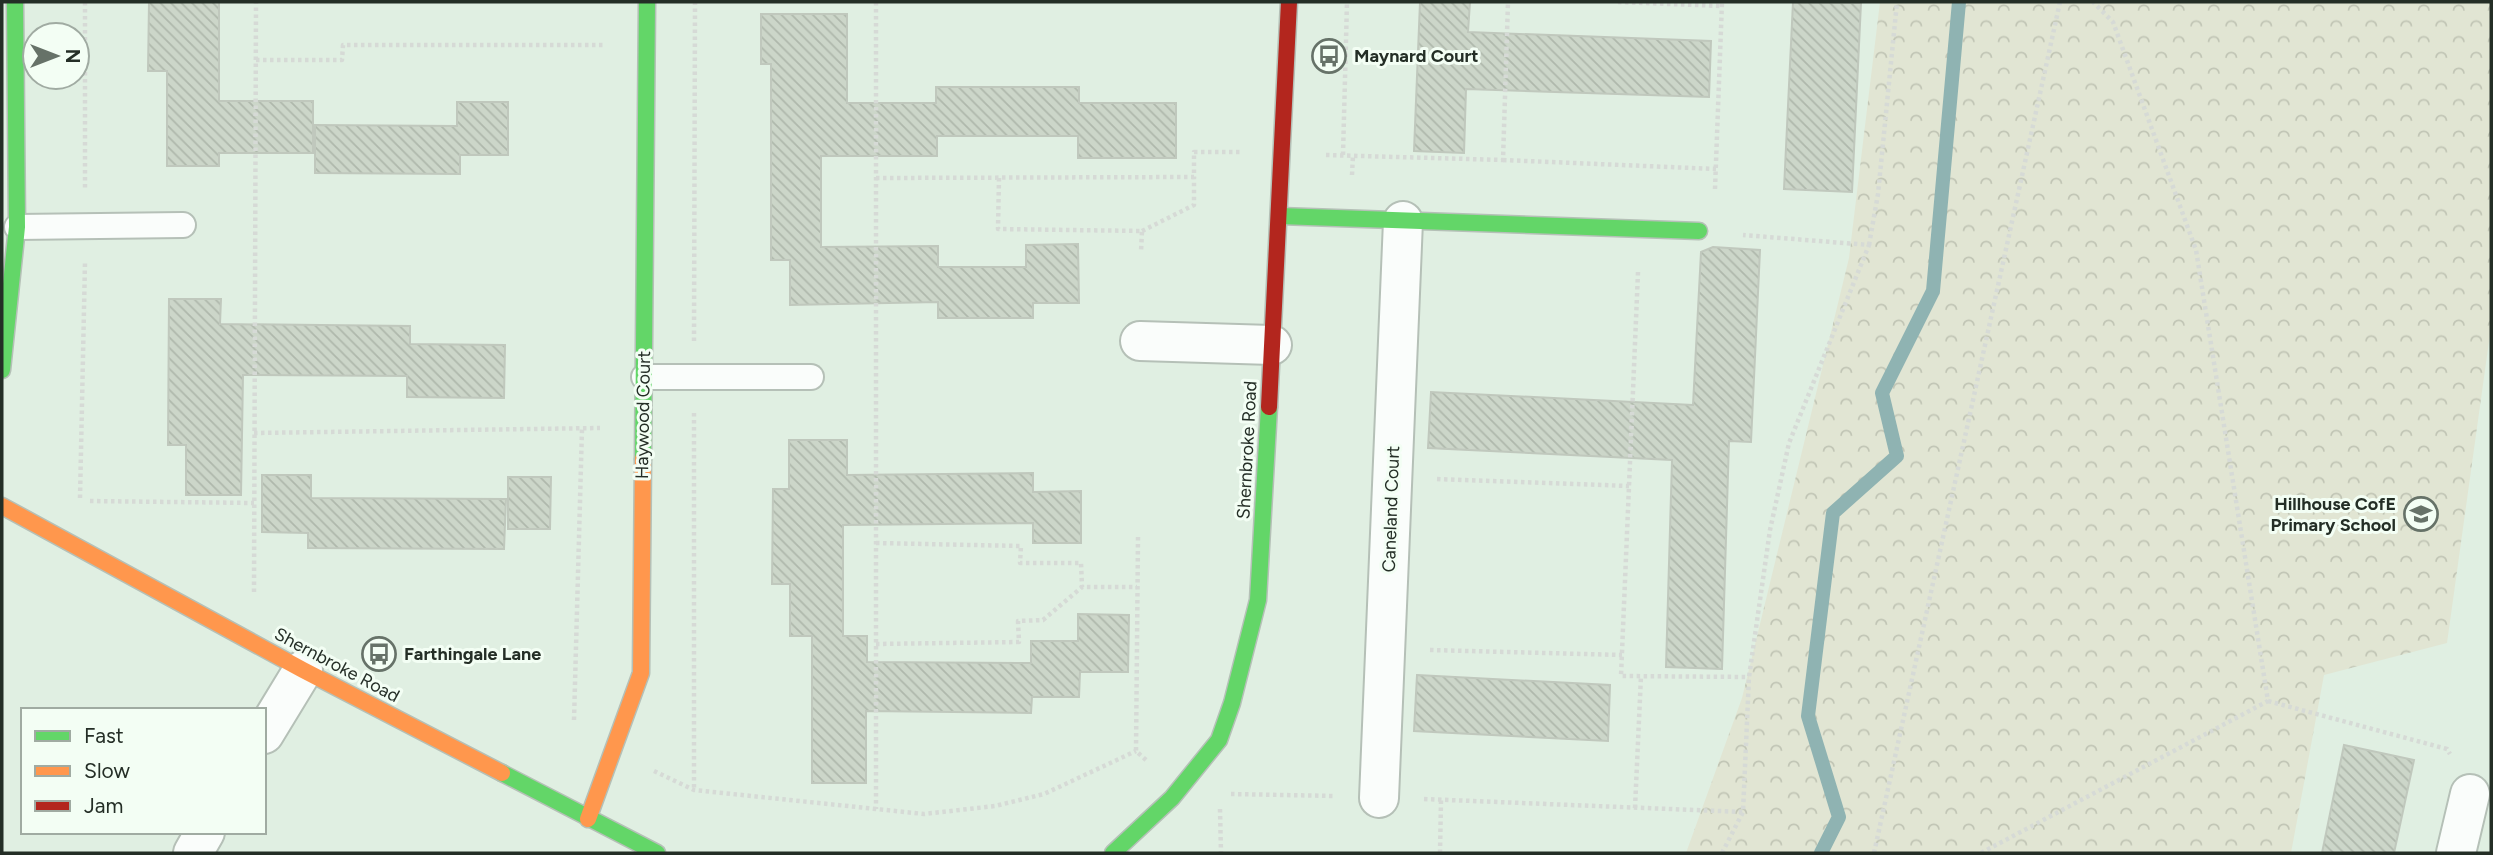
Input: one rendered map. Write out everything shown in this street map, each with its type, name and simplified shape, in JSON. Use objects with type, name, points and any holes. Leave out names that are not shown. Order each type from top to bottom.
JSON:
[{"type":"street","points":[[2,370],[17,227],[15,2]]},
{"type":"street","name":"Haywood Court","points":[[588,819],[641,673],[647,2]]},
{"type":"street","name":"Shernbroke Road","points":[[1113,853],[1178,790],[1219,740],[1232,704],[1258,600],[1289,2]]},
{"type":"street","points":[[1280,216],[1706,232]]},
{"type":"street","name":"Caneland Court","points":[[1379,797],[1403,221]]},
{"type":"street","points":[[1140,341],[1272,345]]},
{"type":"street","name":"Shernbroke Road","points":[[2,506],[303,670],[657,853]]},
{"type":"street","points":[[266,731],[303,670]]},
{"type":"street","points":[[2456,853],[2470,794]]},
{"type":"street","points":[[193,853],[204,834]]},
{"type":"lane","points":[[17,227],[183,225]]},
{"type":"lane","points":[[644,377],[811,377]]},
{"type":"path","points":[[85,2],[85,226],[80,501],[254,503]]},
{"type":"path","points":[[254,643],[256,2]]},
{"type":"path","points":[[876,2],[876,809]]},
{"type":"path","points":[[1343,155],[1347,2]]},
{"type":"path","points":[[1503,160],[1508,2]]},
{"type":"path","points":[[1618,2],[1722,4],[1716,169],[1706,232],[1869,245]]},
{"type":"path","points":[[1721,853],[1743,812],[1749,677],[1770,530],[1789,443],[1869,245],[1878,194],[1897,2]]},
{"type":"path","points":[[1874,853],[2060,2]]},
{"type":"path","points":[[2092,2],[2113,22],[2196,250],[2268,701]]},
{"type":"path","points":[[256,60],[342,60],[343,45],[647,45]]},
{"type":"path","points":[[999,178],[998,229],[1142,231],[1194,205],[1194,152],[1716,169]]},
{"type":"path","points":[[876,178],[1194,177]]},
{"type":"path","points":[[1639,229],[1621,676],[1749,677]]},
{"type":"path","points":[[1141,252],[1142,231]]},
{"type":"path","points":[[582,428],[574,736],[694,790],[924,814],[995,806],[1044,794],[1136,751]]},
{"type":"path","points":[[254,433],[643,428]]},
{"type":"path","points":[[1392,477],[1629,486]]},
{"type":"path","points":[[1138,537],[1136,751],[1178,790]]},
{"type":"path","points":[[876,543],[1021,546],[1020,564],[1081,564],[1083,587]]},
{"type":"path","points":[[876,644],[1019,642],[1018,621],[1043,620],[1083,587],[1137,587]]},
{"type":"path","points":[[1385,649],[1622,655]]},
{"type":"path","points":[[1635,808],[1641,676]]},
{"type":"path","points":[[1981,853],[2268,701],[2448,749],[2470,794]]},
{"type":"path","points":[[1220,794],[1379,797],[1743,812]]},
{"type":"path","points":[[1440,853],[1441,800]]},
{"type":"green space","points":[[1880,2],[2491,2],[2491,327],[2447,643],[2324,675],[2291,853],[1686,853],[1742,698],[1849,258]]},
{"type":"building","points":[[149,2],[219,2],[219,101],[313,101],[313,153],[219,153],[219,166],[167,166],[167,71],[148,71]]},
{"type":"building","points":[[1420,2],[1470,2],[1468,32],[1711,41],[1709,97],[1466,89],[1464,153],[1414,151]]},
{"type":"building","points":[[1793,2],[1861,3],[1852,192],[1784,189]]},
{"type":"building","points":[[761,14],[847,14],[847,103],[936,103],[936,87],[1079,87],[1079,103],[1176,103],[1176,158],[1078,158],[1078,136],[937,136],[937,156],[821,156],[821,247],[938,246],[938,267],[1026,267],[1026,245],[1078,244],[1079,303],[1033,303],[1033,318],[938,318],[938,302],[790,305],[790,260],[771,260],[771,64],[761,64]]},
{"type":"building","points":[[457,102],[508,102],[508,155],[460,155],[460,174],[315,173],[315,125],[457,126]]},
{"type":"building","points":[[1713,247],[1760,250],[1751,442],[1729,441],[1722,669],[1666,667],[1672,460],[1428,448],[1431,392],[1693,405],[1701,252]]},
{"type":"building","points":[[169,299],[221,299],[220,324],[410,326],[410,344],[505,345],[504,398],[407,397],[407,376],[243,375],[241,495],[186,495],[186,445],[168,445]]},
{"type":"building","points":[[789,440],[847,440],[847,475],[1033,473],[1033,492],[1081,491],[1081,543],[1033,543],[1033,523],[843,525],[843,636],[867,636],[867,662],[1031,663],[1031,641],[1078,641],[1078,614],[1129,615],[1128,672],[1080,672],[1079,697],[1032,697],[1031,713],[866,711],[866,783],[812,783],[812,636],[790,636],[790,584],[772,584],[773,489],[789,489]]},
{"type":"building","points":[[262,475],[311,475],[311,498],[506,499],[504,549],[308,548],[308,533],[262,532]]},
{"type":"building","points":[[508,477],[551,477],[550,529],[508,529]]},
{"type":"building","points":[[1417,675],[1610,685],[1608,741],[1414,731]]},
{"type":"building","points":[[2344,745],[2414,760],[2394,853],[2322,853]]},
{"type":"waterway","points":[[1821,853],[1839,817],[1808,716],[1833,513],[1897,456],[1882,393],[1933,291],[1959,2]]},
{"type":"traffic: fast","points":[[2,370],[17,227],[15,2]]},
{"type":"traffic: fast","points":[[643,459],[647,2]]},
{"type":"traffic: fast","points":[[1280,216],[1699,231]]},
{"type":"traffic: fast","points":[[1113,853],[1172,798],[1219,740],[1232,703],[1258,600],[1269,407]]},
{"type":"traffic: fast","points":[[502,773],[657,853]]},
{"type":"traffic: slow","points":[[588,819],[641,673],[643,459]]},
{"type":"traffic: slow","points":[[2,506],[303,670],[502,773]]},
{"type":"traffic: jam","points":[[1269,407],[1289,2]]},
{"type":"place","name":"Maynard Court","points":[[1329,56]]},
{"type":"place","name":"Hillhouse CofE Primary School","points":[[2421,514]]},
{"type":"place","name":"Farthingale Lane","points":[[379,654]]}]
